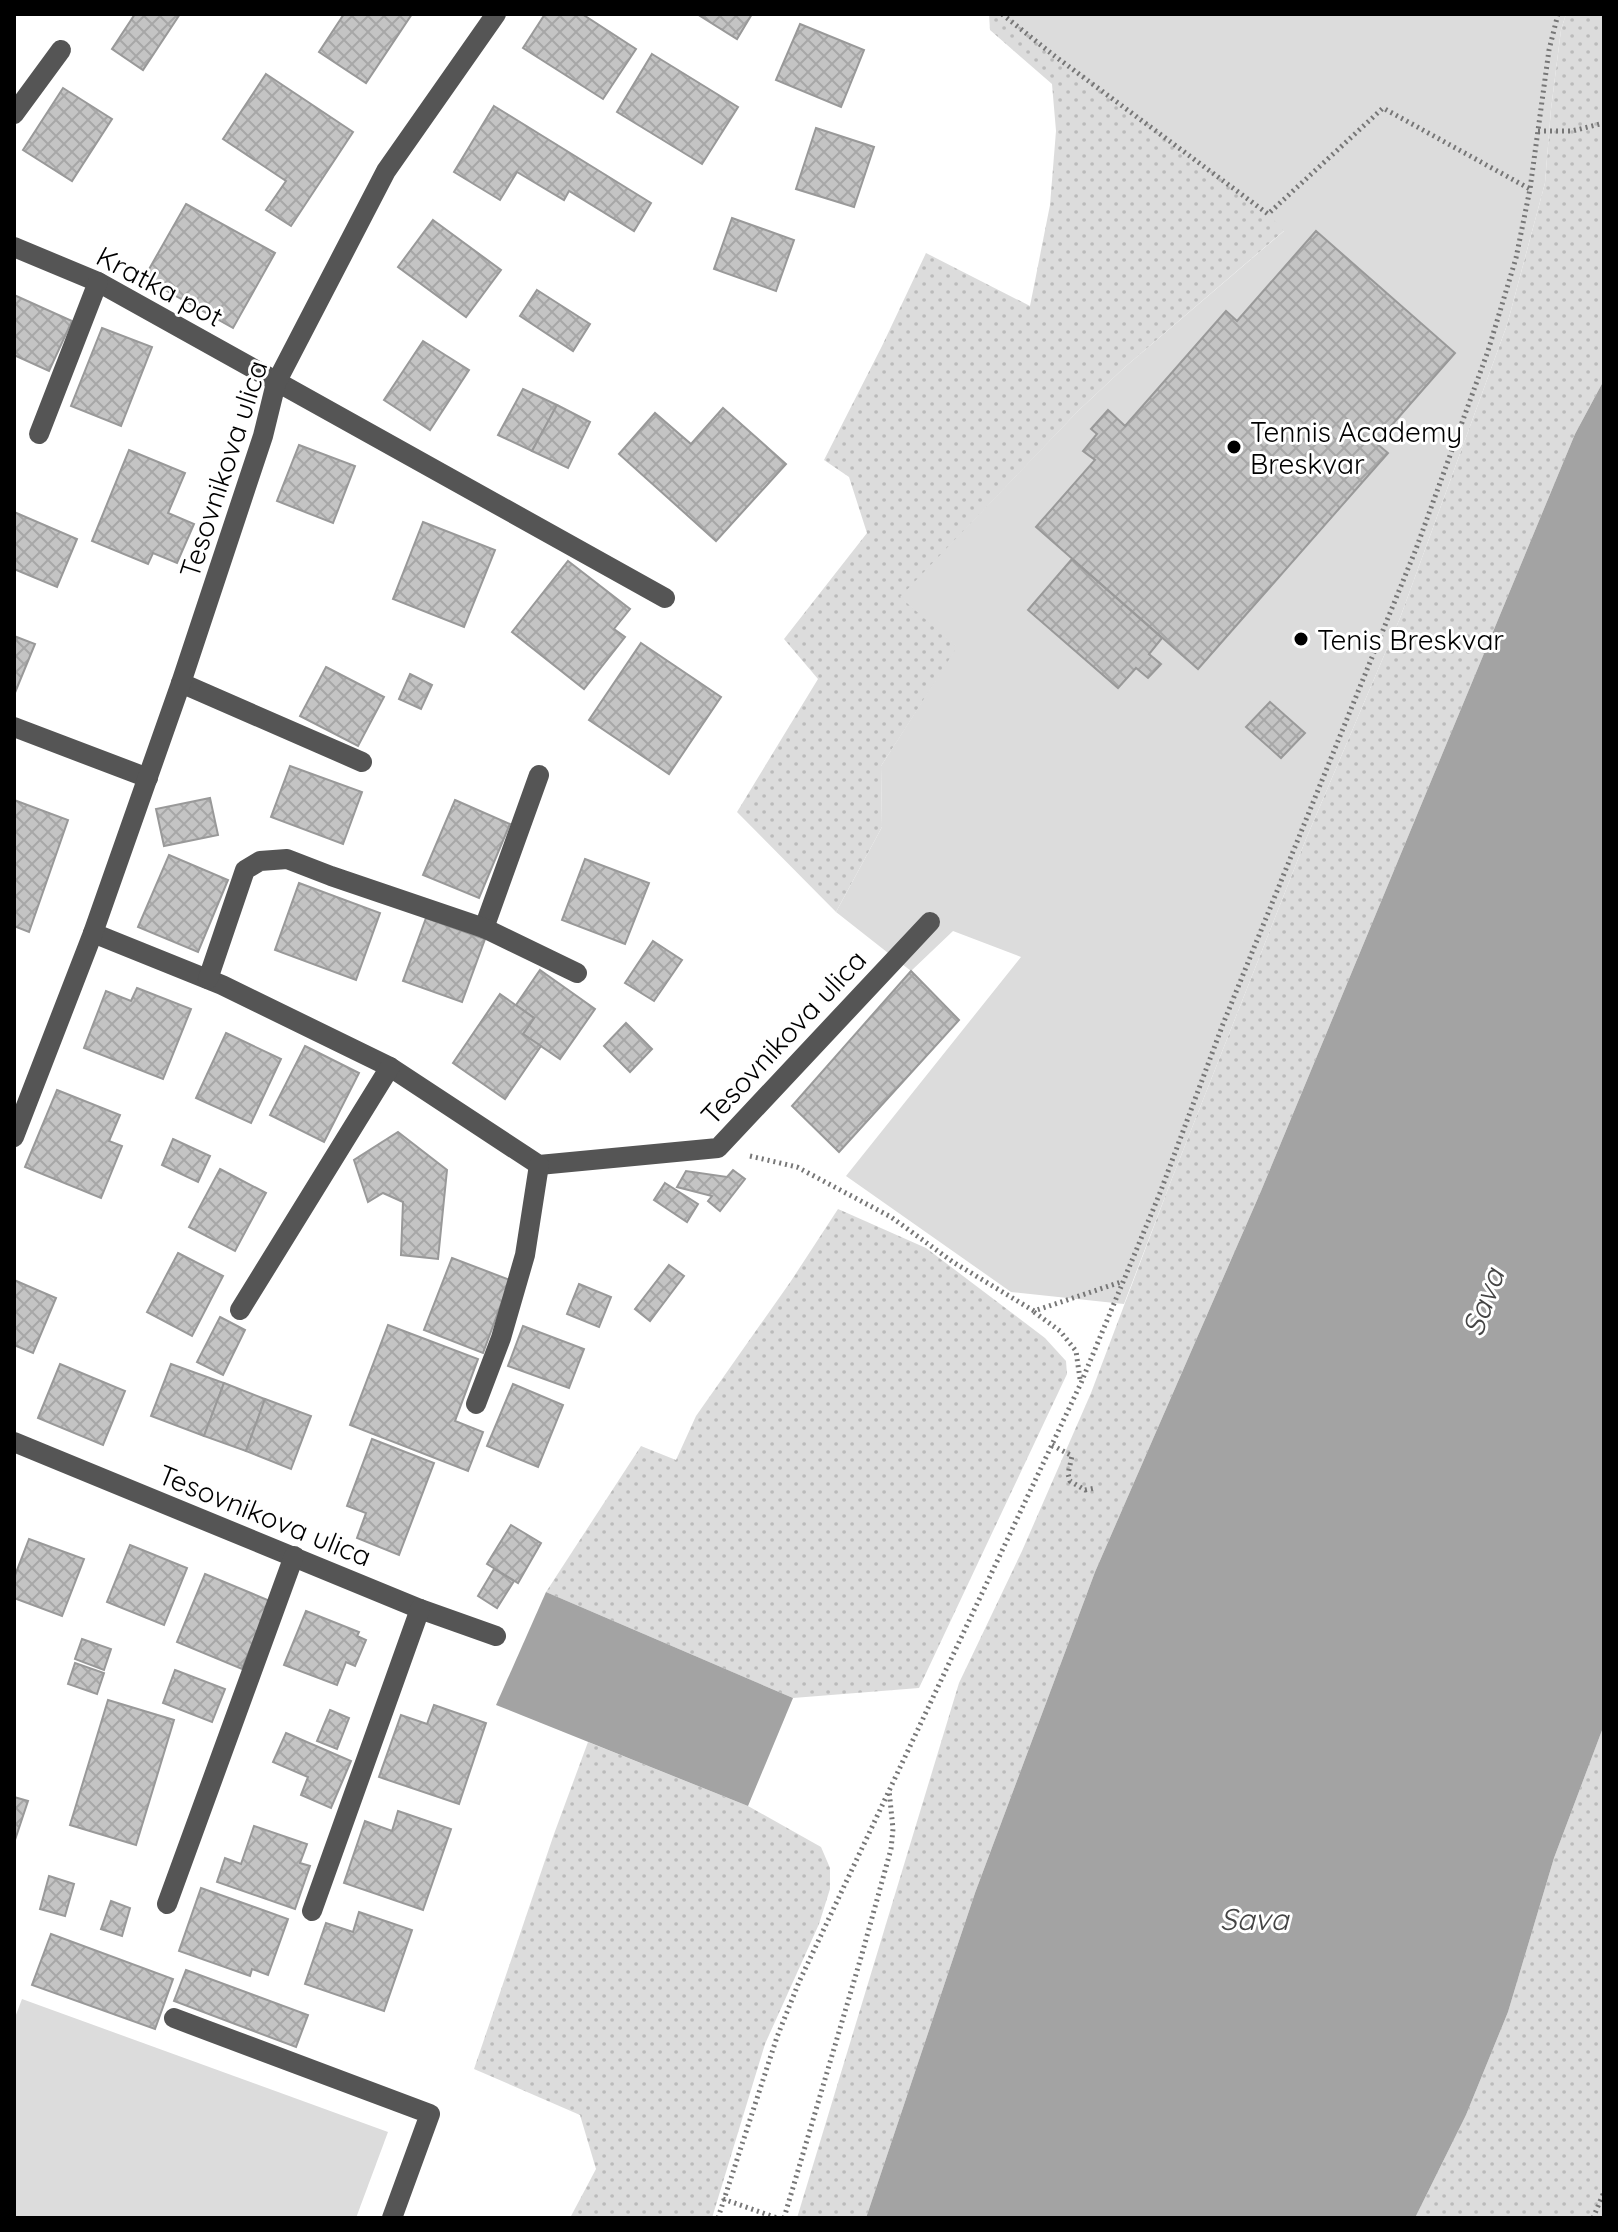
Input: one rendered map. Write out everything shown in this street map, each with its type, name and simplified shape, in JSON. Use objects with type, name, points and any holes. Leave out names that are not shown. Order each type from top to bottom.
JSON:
[{"type":"street","name":"Tesovnikova ulica","points":[[14,1137],[93,933],[148,778],[263,436],[276,383],[386,171],[496,14]]},
{"type":"street","points":[[14,114],[61,50]]},
{"type":"street","name":"Kratka pot","points":[[14,247],[98,282],[665,598]]},
{"type":"street","points":[[39,434],[98,282]]},
{"type":"street","points":[[181,683],[362,762]]},
{"type":"street","points":[[14,727],[148,778]]},
{"type":"street","points":[[484,928],[539,775]]},
{"type":"street","points":[[208,979],[245,870],[260,861],[287,859],[484,928],[577,973]]},
{"type":"street","name":"Tesovnikova ulica","points":[[539,1165],[718,1148],[930,922]]},
{"type":"street","points":[[93,933],[208,979],[390,1067],[539,1165],[525,1255],[501,1338],[476,1404]]},
{"type":"street","points":[[240,1310],[390,1067]]},
{"type":"street","name":"Tesovnikova ulica","points":[[14,1442],[420,1609],[496,1636]]},
{"type":"street","points":[[167,1904],[294,1556]]},
{"type":"street","points":[[312,1911],[420,1609]]},
{"type":"street","points":[[174,2018],[430,2114],[392,2218]]},
{"type":"path","points":[[1002,14],[1268,214],[1383,108],[1530,189]]},
{"type":"path","points":[[718,2218],[777,2037],[799,1982],[1081,1383],[1160,1193],[1223,1024],[1416,549],[1488,351],[1516,258],[1530,189],[1549,50],[1558,14]]},
{"type":"path","points":[[1538,131],[1572,131],[1604,123]]},
{"type":"path","points":[[718,1148],[797,1167],[891,1217],[953,1262],[1034,1311],[1060,1331],[1076,1351],[1081,1383]]},
{"type":"path","points":[[1034,1311],[1122,1282]]},
{"type":"path","points":[[1052,1445],[1072,1456],[1068,1474],[1070,1481],[1085,1490],[1095,1488]]},
{"type":"path","points":[[784,2218],[891,1849],[893,1829],[889,1789]]},
{"type":"path","points":[[1593,2218],[1604,2192]]},
{"type":"path","points":[[723,2199],[777,2218]]},
{"type":"shaded area","points":[[989,14],[1089,14],[1307,211],[1078,411],[901,597],[958,647],[881,766],[882,827],[836,912],[737,812],[818,679],[784,639],[867,533],[849,477],[824,460],[926,253],[1030,306],[1050,205],[1056,131],[1052,84],[990,30]]},
{"type":"shaded area","points":[[1003,14],[1566,14],[1561,30],[1551,109],[1545,183],[1507,325],[1400,618],[1306,839],[1124,1304],[1011,1292],[846,1176],[1021,957],[953,931],[911,971],[836,912],[882,827],[881,766],[957,647],[900,597],[1078,411],[1284,231],[1268,214]]},
{"type":"shaded area","points":[[1566,14],[1604,14],[1604,380],[1575,434],[1261,1191],[1095,1572],[975,1893],[866,2218],[797,2218],[959,1683],[1022,1551],[1091,1393],[1306,839],[1400,618],[1507,325],[1545,183],[1551,109],[1561,30]]},
{"type":"shaded area","points":[[838,1209],[926,1248],[1045,1338],[1066,1361],[1067,1374],[919,1688],[793,1698],[546,1592],[641,1446],[676,1460],[696,1416]]},
{"type":"shaded area","points":[[1604,1725],[1604,2218],[1415,2218],[1466,2115],[1508,2012],[1554,1858]]},
{"type":"shaded area","points":[[588,1742],[748,1806],[821,1847],[830,1868],[830,1889],[819,1924],[765,2044],[712,2218],[570,2218],[596,2169],[580,2115],[474,2069]]},
{"type":"shaded area","points":[[22,1999],[388,2132],[356,2218],[14,2218],[14,2020]]},
{"type":"water","name":"Sava","points":[[1604,380],[1604,1725],[1554,1858],[1508,2012],[1466,2115],[1415,2218],[866,2218],[975,1893],[1095,1572],[1261,1191],[1575,434]]},
{"type":"water","points":[[546,1592],[793,1698],[748,1806],[496,1705]]},
{"type":"building","points":[[135,14],[180,14],[143,70],[112,49]]},
{"type":"building","points":[[344,14],[412,14],[366,83],[319,52]]},
{"type":"building","points":[[545,14],[582,14],[636,49],[603,99],[523,48]]},
{"type":"building","points":[[697,14],[752,14],[737,39]]},
{"type":"building","points":[[800,24],[864,50],[841,107],[776,80]]},
{"type":"building","points":[[652,54],[738,107],[702,164],[617,112]]},
{"type":"building","points":[[266,74],[353,132],[291,226],[266,210],[286,181],[223,139]]},
{"type":"building","points":[[63,88],[112,119],[72,181],[23,150]]},
{"type":"building","points":[[494,106],[651,203],[634,231],[569,191],[564,200],[517,172],[500,200],[454,172]]},
{"type":"building","points":[[816,128],[874,147],[854,207],[796,189]]},
{"type":"building","points":[[186,204],[275,253],[233,328],[144,278]]},
{"type":"building","points":[[732,218],[794,240],[776,291],[714,269]]},
{"type":"building","points":[[433,220],[501,270],[466,317],[398,267]]},
{"type":"building","name":"Tennis Academy Breskvar","points":[[1316,231],[1455,353],[1376,443],[1388,453],[1198,669],[1036,527],[1095,460],[1083,451],[1097,434],[1091,429],[1108,410],[1125,426],[1226,311],[1237,321]]},
{"type":"building","points":[[537,290],[590,324],[573,351],[520,316]]},
{"type":"building","points":[[14,295],[72,321],[49,371],[14,355]]},
{"type":"building","points":[[102,328],[152,347],[121,426],[71,406]]},
{"type":"building","points":[[423,341],[469,370],[430,430],[384,400]]},
{"type":"building","points":[[523,389],[557,405],[532,451],[498,435]]},
{"type":"building","points":[[557,405],[590,422],[568,468],[532,451]]},
{"type":"building","points":[[723,408],[786,464],[716,541],[619,454],[655,413],[691,444]]},
{"type":"building","points":[[299,445],[355,466],[333,523],[277,501]]},
{"type":"building","points":[[129,450],[185,473],[168,513],[194,524],[177,563],[153,553],[148,564],[92,541]]},
{"type":"building","points":[[14,512],[77,539],[57,587],[14,569]]},
{"type":"building","points":[[423,522],[495,550],[464,627],[393,599]]},
{"type":"building","points":[[1072,559],[1162,638],[1149,654],[1161,664],[1148,678],[1136,668],[1118,688],[1028,610]]},
{"type":"building","points":[[568,561],[630,609],[614,629],[625,637],[584,689],[512,632]]},
{"type":"building","points":[[14,636],[35,644],[14,695]]},
{"type":"building","points":[[641,643],[721,697],[669,774],[589,720]]},
{"type":"building","points":[[326,667],[384,697],[358,746],[300,716]]},
{"type":"building","points":[[410,674],[432,685],[421,709],[399,699]]},
{"type":"building","points":[[1270,702],[1305,733],[1281,758],[1246,727]]},
{"type":"building","points":[[290,766],[362,792],[343,844],[271,817]]},
{"type":"building","points":[[210,798],[218,835],[164,846],[156,809]]},
{"type":"building","points":[[14,800],[68,820],[29,932],[14,926]]},
{"type":"building","points":[[455,800],[510,824],[479,898],[423,875]]},
{"type":"building","points":[[169,855],[228,880],[198,952],[138,927]]},
{"type":"building","points":[[585,859],[649,883],[625,944],[562,920]]},
{"type":"building","points":[[299,883],[380,913],[356,980],[275,950]]},
{"type":"building","points":[[426,918],[485,939],[462,1002],[403,981]]},
{"type":"building","points":[[653,941],[682,960],[654,1001],[625,983]]},
{"type":"building","points":[[540,970],[595,1009],[560,1059],[523,1034],[534,1018],[516,1005]]},
{"type":"building","points":[[911,971],[959,1020],[839,1152],[792,1106]]},
{"type":"building","points":[[137,988],[191,1009],[163,1079],[84,1048],[106,991],[131,1001]]},
{"type":"building","points":[[500,994],[534,1018],[523,1034],[541,1046],[505,1099],[453,1063]]},
{"type":"building","points":[[626,1023],[652,1049],[630,1072],[604,1046]]},
{"type":"building","points":[[226,1033],[281,1059],[251,1123],[196,1098]]},
{"type":"building","points":[[305,1046],[359,1073],[324,1142],[270,1115]]},
{"type":"building","points":[[57,1090],[120,1115],[109,1141],[122,1146],[101,1198],[25,1167]]},
{"type":"building","points":[[398,1132],[447,1170],[438,1259],[401,1255],[403,1202],[383,1193],[368,1202],[354,1160]]},
{"type":"building","points":[[173,1139],[210,1156],[198,1182],[162,1165]]},
{"type":"building","points":[[220,1169],[266,1193],[235,1251],[189,1227]]},
{"type":"building","points":[[733,1170],[745,1179],[720,1211],[708,1201],[712,1196],[677,1187],[686,1171],[727,1177]]},
{"type":"building","points":[[665,1183],[698,1204],[687,1222],[654,1200]]},
{"type":"building","points":[[178,1253],[223,1276],[192,1336],[147,1312]]},
{"type":"building","points":[[452,1258],[510,1280],[483,1353],[424,1330]]},
{"type":"building","points":[[669,1265],[684,1276],[650,1321],[635,1309]]},
{"type":"building","points":[[14,1280],[56,1298],[33,1353],[14,1345]]},
{"type":"building","points":[[579,1284],[611,1297],[599,1327],[567,1314]]},
{"type":"building","points":[[220,1317],[245,1330],[223,1375],[197,1362]]},
{"type":"building","points":[[388,1325],[478,1359],[455,1421],[483,1432],[468,1471],[350,1425]]},
{"type":"building","points":[[523,1326],[584,1349],[569,1388],[508,1366]]},
{"type":"building","points":[[60,1364],[125,1391],[103,1445],[38,1418]]},
{"type":"building","points":[[171,1364],[224,1383],[204,1436],[151,1416]]},
{"type":"building","points":[[224,1383],[265,1399],[246,1451],[204,1436]]},
{"type":"building","points":[[513,1384],[563,1405],[538,1467],[487,1446]]},
{"type":"building","points":[[265,1399],[311,1416],[291,1469],[246,1451]]},
{"type":"building","points":[[372,1439],[434,1463],[399,1555],[357,1538],[366,1513],[347,1506]]},
{"type":"building","points":[[511,1525],[541,1543],[518,1583],[487,1564]]},
{"type":"building","points":[[29,1539],[84,1559],[62,1616],[14,1598],[14,1578]]},
{"type":"building","points":[[130,1545],[187,1568],[164,1625],[107,1602]]},
{"type":"building","points":[[494,1569],[514,1581],[497,1608],[478,1596]]},
{"type":"building","points":[[205,1574],[270,1601],[242,1669],[177,1642]]},
{"type":"building","points":[[306,1611],[359,1632],[357,1636],[366,1640],[355,1666],[346,1662],[337,1685],[284,1665]]},
{"type":"building","points":[[82,1639],[111,1649],[104,1670],[75,1659]]},
{"type":"building","points":[[75,1663],[104,1673],[97,1694],[68,1684]]},
{"type":"building","points":[[175,1670],[225,1689],[212,1722],[163,1703]]},
{"type":"building","points":[[108,1700],[174,1720],[136,1845],[70,1825]]},
{"type":"building","points":[[434,1705],[486,1723],[459,1804],[379,1777],[401,1715],[427,1724]]},
{"type":"building","points":[[330,1710],[349,1718],[337,1749],[317,1741]]},
{"type":"building","points":[[286,1733],[351,1761],[331,1808],[301,1795],[308,1777],[273,1762]]},
{"type":"building","points":[[14,1797],[28,1801],[14,1843]]},
{"type":"building","points":[[398,1811],[451,1829],[423,1910],[344,1883],[365,1821],[392,1831]]},
{"type":"building","points":[[254,1826],[307,1844],[300,1863],[310,1866],[295,1909],[217,1882],[225,1858],[241,1864]]},
{"type":"building","points":[[49,1876],[74,1884],[65,1916],[40,1909]]},
{"type":"building","points":[[201,1888],[288,1919],[268,1975],[252,1969],[250,1976],[179,1951]]},
{"type":"building","points":[[111,1901],[130,1908],[122,1936],[101,1929]]},
{"type":"building","points":[[359,1912],[412,1930],[384,2011],[305,1984],[326,1923],[353,1932]]},
{"type":"building","points":[[51,1934],[173,1979],[155,2029],[32,1985]]},
{"type":"building","points":[[186,1970],[308,2015],[296,2047],[174,2001]]},
{"type":"place","name":"Tennis Academy Breskvar","points":[[1234,447]]},
{"type":"place","name":"Tenis Breskvar","points":[[1301,639]]}]
